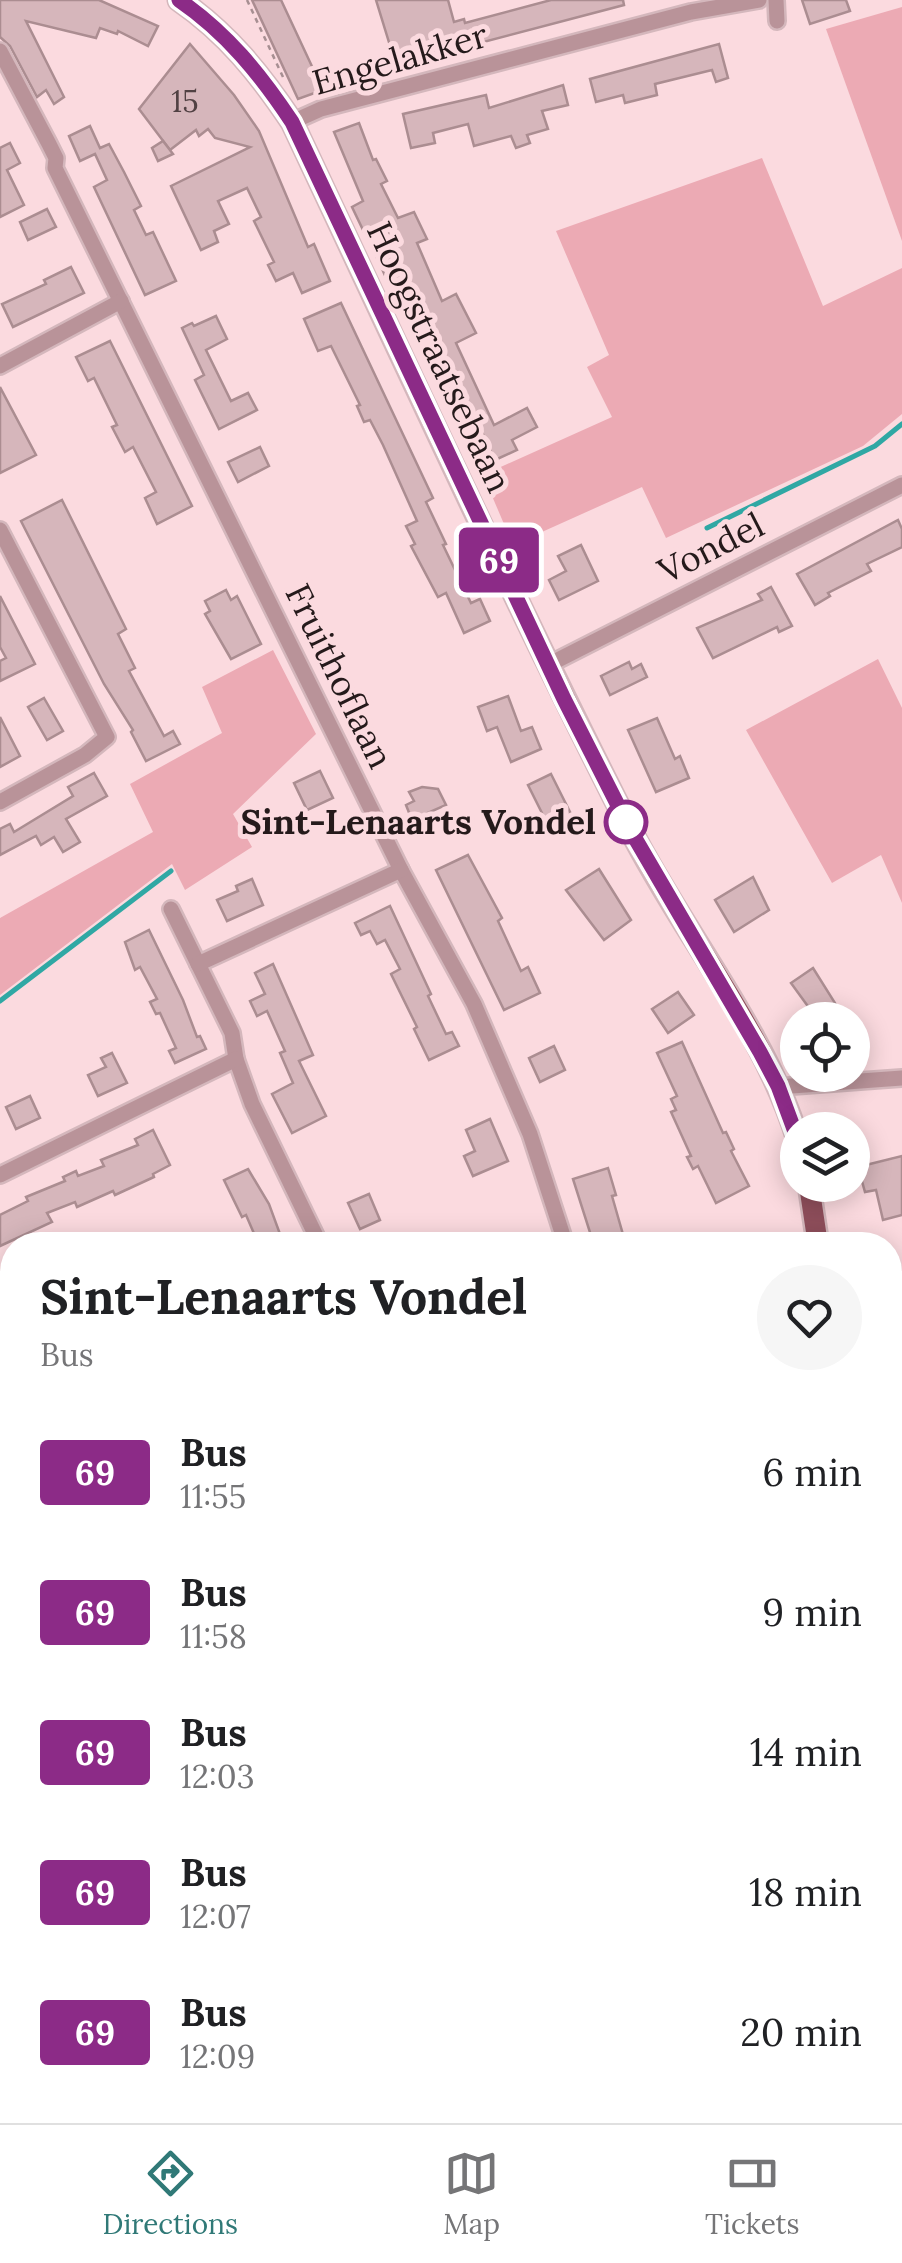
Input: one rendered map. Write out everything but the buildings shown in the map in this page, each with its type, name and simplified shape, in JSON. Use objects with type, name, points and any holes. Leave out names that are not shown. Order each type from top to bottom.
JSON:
[{"type":"main road","name":"Hoogstraatsebaan","points":[[179,0],[210,22],[257,70],[292,122],[548,665],[632,833],[742,1018],[788,1112]]},
{"type":"main road","points":[[812,1202],[816,1232]]},
{"type":"street","name":"Engelakker","points":[[292,122],[321,109],[672,16],[759,0]]},
{"type":"street","points":[[776,0],[777,21]]},
{"type":"street","name":"Fruithoflaan","points":[[0,51],[56,158],[55,168],[402,870],[474,1004],[509,1079],[562,1232]]},
{"type":"street","points":[[0,366],[121,301]]},
{"type":"street","name":"Vondel","points":[[548,665],[902,485]]},
{"type":"street","points":[[0,530],[107,737],[85,755],[0,802]]},
{"type":"street","points":[[198,964],[402,870]]},
{"type":"street","points":[[171,909],[232,1034],[236,1059],[252,1104],[314,1232]]},
{"type":"street","points":[[0,1176],[236,1059]]},
{"type":"street","points":[[778,1086],[902,1078]]},
{"type":"path","points":[[246,0],[286,83]]},
{"type":"shaded area","points":[[902,7],[902,241],[826,29]]},
{"type":"shaded area","points":[[762,158],[823,306],[902,268],[902,414],[863,446],[666,538],[642,487],[513,545],[483,475],[612,417],[587,367],[609,355],[556,231]]},
{"type":"shaded area","points":[[273,650],[316,734],[233,814],[252,847],[185,890],[172,864],[0,995],[0,918],[153,832],[130,784],[222,733],[202,687]]},
{"type":"shaded area","points":[[878,659],[902,708],[902,903],[881,855],[832,883],[746,730]]},
{"type":"waterway","points":[[707,528],[875,446],[902,424]]},
{"type":"waterway","points":[[0,1001],[171,871]]},
{"type":"bus line","name":"69","points":[[179,0],[210,22],[257,70],[292,122],[564,699],[632,833],[742,1018],[788,1112]]},
{"type":"place","name":"Sint-Lenaarts Vondel","points":[[626,822]]}]
